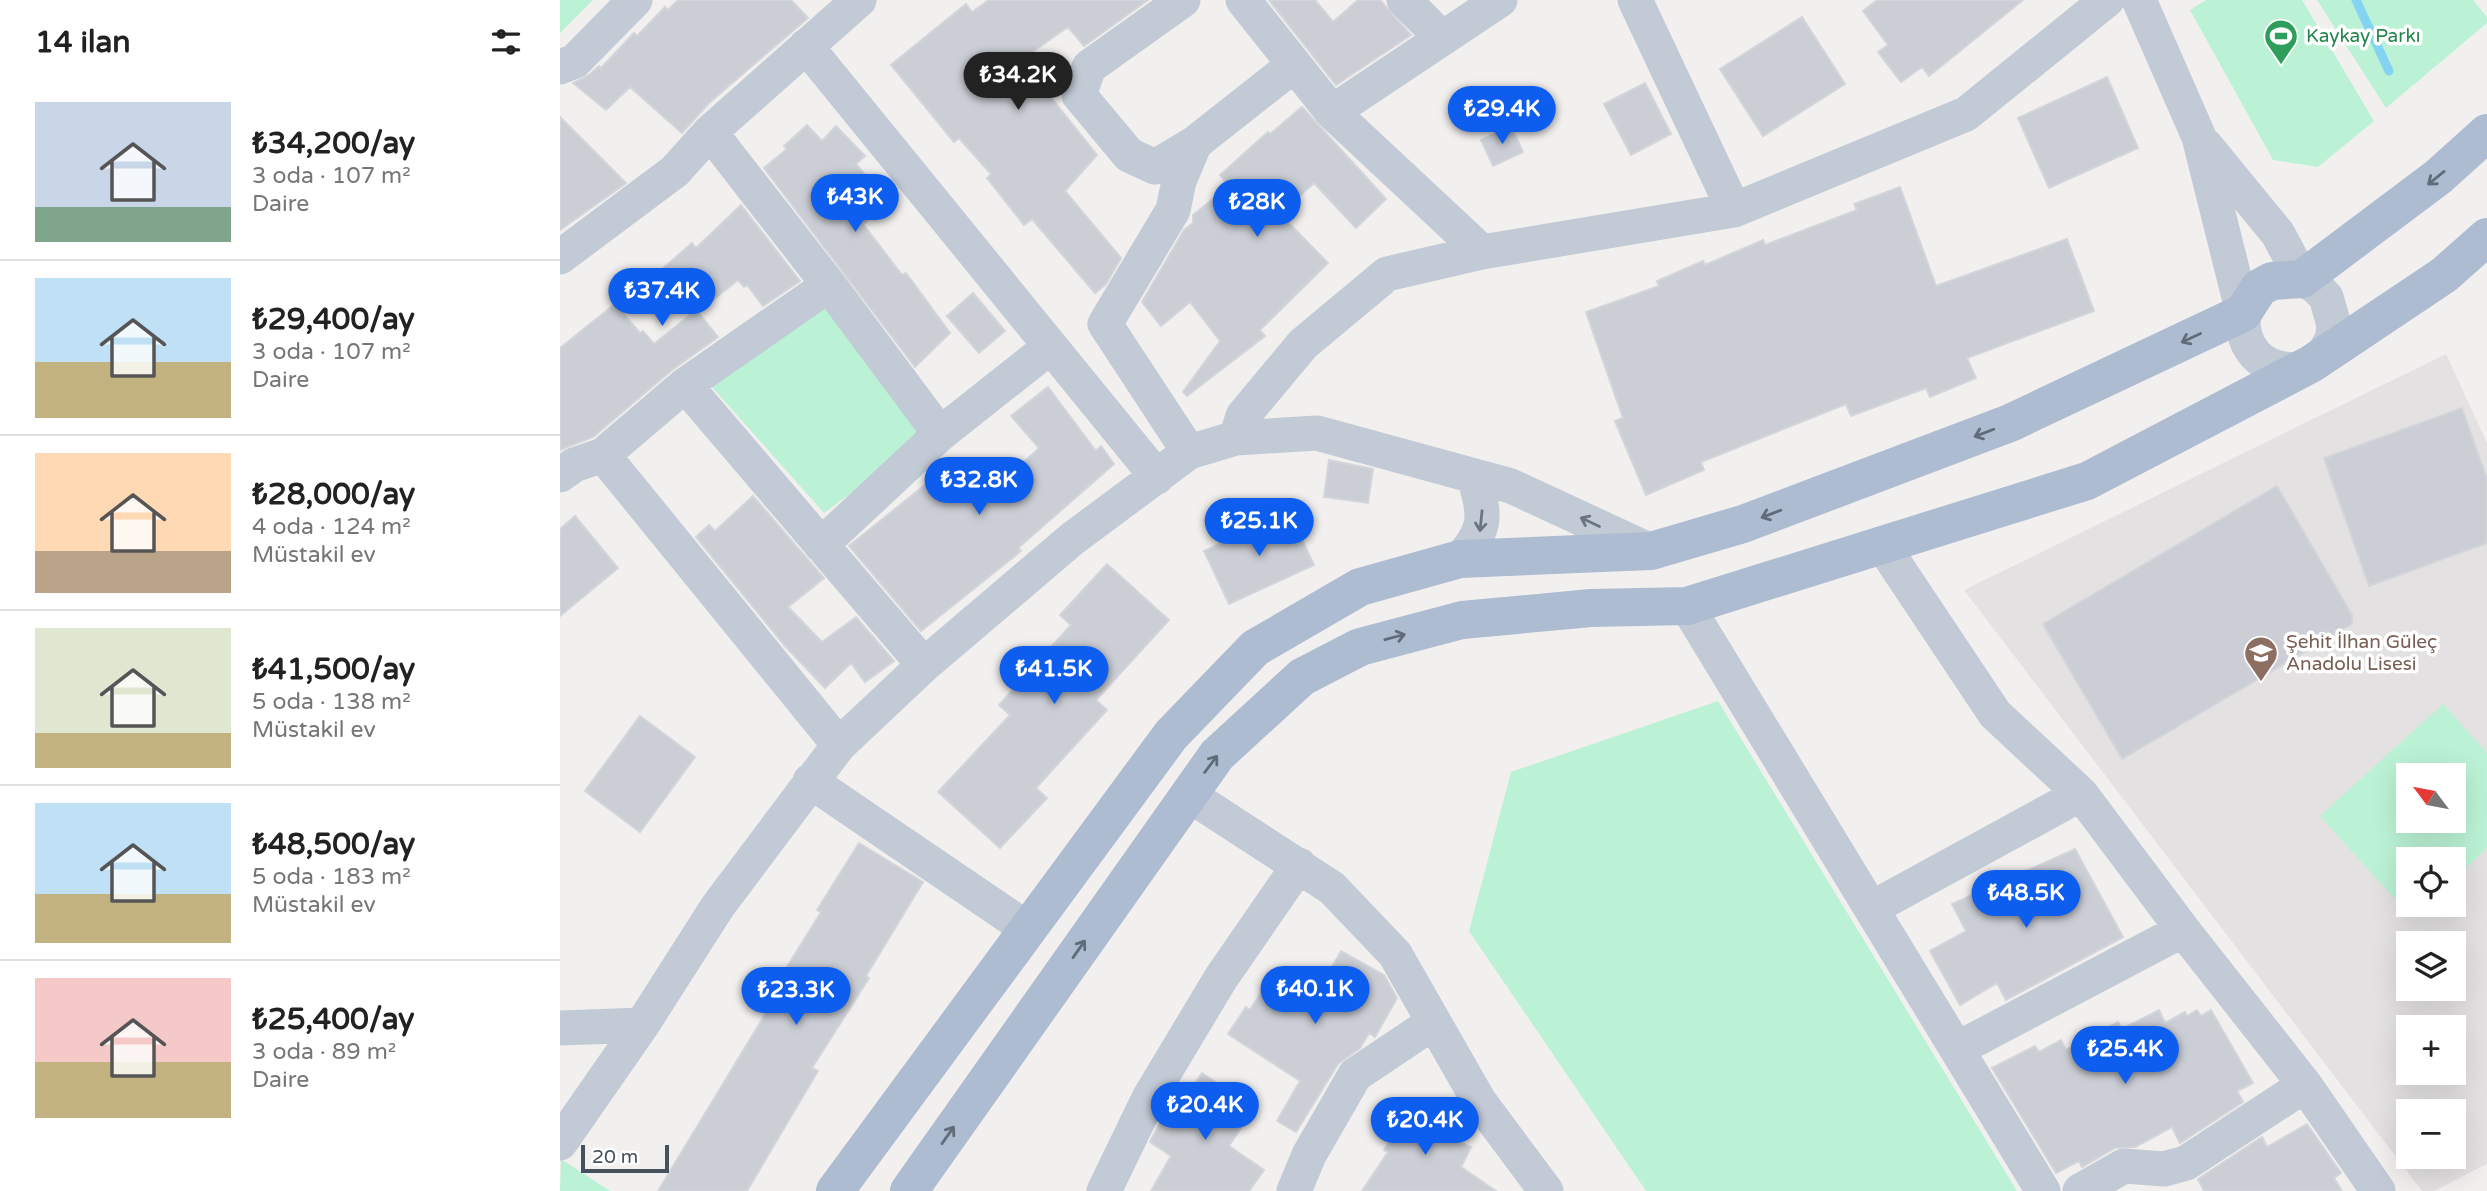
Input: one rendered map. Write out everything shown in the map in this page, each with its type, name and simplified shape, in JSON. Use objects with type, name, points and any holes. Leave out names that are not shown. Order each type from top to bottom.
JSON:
[{"type":"main road","points":[[835,1191],[1171,735],[1255,648],[1360,587],[1460,559],[1651,551],[1743,524],[2010,423],[2243,313],[2259,288],[2272,281],[2302,279],[2438,177],[2487,133]]},
{"type":"main road","points":[[909,1191],[1217,755],[1302,677],[1360,647],[1462,620],[1591,608],[1687,606],[2087,481],[2311,362],[2444,275],[2487,237]]},
{"type":"street","points":[[560,67],[575,61],[635,0]]},
{"type":"street","points":[[560,257],[675,171],[710,132],[859,0]]},
{"type":"street","points":[[1183,0],[1089,66],[1079,95],[1129,155],[1155,167],[1195,143],[1294,65]]},
{"type":"street","points":[[1243,0],[1332,112],[1482,252]]},
{"type":"street","points":[[1404,0],[1441,37]]},
{"type":"street","points":[[1332,112],[1500,0]]},
{"type":"street","points":[[1635,0],[1734,209]]},
{"type":"street","points":[[1236,438],[1243,416],[1303,344],[1387,274],[1482,252],[1734,209],[1966,114],[2107,0]]},
{"type":"street","points":[[2139,0],[2199,137],[2243,313],[2242,328],[2254,356],[2266,365],[2282,370],[2311,362],[2332,340],[2332,310],[2326,297],[2315,286],[2302,279],[2278,234],[2199,137]]},
{"type":"street","points":[[806,46],[1157,477]]},
{"type":"street","points":[[710,132],[830,285],[940,434]]},
{"type":"street","points":[[1189,452],[1105,324],[1173,210],[1179,181],[1195,143]]},
{"type":"street","points":[[560,475],[574,465],[603,455],[685,385],[830,285]]},
{"type":"street","points":[[821,545],[940,434],[1050,347]]},
{"type":"street","points":[[685,385],[924,665]]},
{"type":"street","points":[[560,1143],[642,1025],[718,906],[839,745],[924,665],[1072,539],[1189,452],[1236,438],[1317,433],[1511,486],[1651,551]]},
{"type":"street","points":[[603,455],[839,745]]},
{"type":"street","points":[[1460,559],[1477,541],[1484,520],[1474,478]]},
{"type":"street","points":[[1883,546],[1995,714],[2081,794],[2183,930],[2305,1085],[2378,1191]]},
{"type":"street","points":[[1687,606],[1959,1048],[2043,1191]]},
{"type":"street","points":[[810,781],[1029,930]]},
{"type":"street","points":[[1189,794],[1332,888],[1395,954],[1479,1101],[1546,1191]]},
{"type":"street","points":[[1872,908],[2081,794]]},
{"type":"street","points":[[1104,1191],[1149,1098],[1207,1002],[1299,865]]},
{"type":"street","points":[[1959,1048],[2183,930]]},
{"type":"street","points":[[1298,1189],[1309,1155],[1355,1076],[1434,1022]]},
{"type":"street","points":[[560,1028],[642,1025]]},
{"type":"street","points":[[2080,1191],[2124,1166],[2164,1169],[2186,1163],[2305,1085]]},
{"type":"shaded area","name":"Şehit İlhan Güleç Anadolu Lisesi","points":[[2446,354],[2487,443],[2487,1164],[2434,1191],[2422,1191],[2405,1169],[2466,1169],[2466,1099],[2396,1099],[2396,1157],[1964,590]]},
{"type":"green space","points":[[560,0],[593,0],[560,33]]},
{"type":"green space","name":"Kaykay Parkı","points":[[2206,0],[2302,0],[2374,121],[2318,167],[2273,160],[2190,10]]},
{"type":"green space","points":[[2317,0],[2473,0],[2487,17],[2487,23],[2386,108]]},
{"type":"green space","points":[[825,305],[927,437],[824,513],[711,386]]},
{"type":"green space","points":[[1718,701],[2017,1191],[1646,1191],[1469,931],[1511,772]]},
{"type":"green space","points":[[2443,704],[2487,753],[2487,848],[2466,868],[2466,847],[2396,847],[2396,900],[2320,816]]},
{"type":"green space","points":[[561,1159],[610,1191],[560,1191]]},
{"type":"building","points":[[678,0],[791,0],[808,18],[709,103],[682,133],[630,87],[606,110],[573,83],[599,66],[601,68],[634,33],[637,36],[665,7],[668,10]]},
{"type":"building","points":[[989,0],[1148,0],[1084,46],[1068,27],[1021,60],[1097,155],[1065,191],[1121,258],[1106,284],[1095,293],[1032,219],[1024,225],[987,178],[991,174],[959,138],[954,142],[891,65],[966,4],[972,12]]},
{"type":"building","points":[[1269,0],[1315,0],[1333,22],[1358,0],[1380,0],[1411,35],[1336,85]]},
{"type":"building","points":[[1877,0],[2023,0],[1929,76],[1922,67],[1901,82],[1878,52],[1888,45],[1863,11]]},
{"type":"building","points":[[1802,17],[1845,84],[1763,136],[1720,69]]},
{"type":"building","points":[[2107,77],[2138,148],[2049,188],[2018,118]]},
{"type":"building","points":[[1645,83],[1671,134],[1631,155],[1604,104]]},
{"type":"building","points":[[1302,107],[1386,199],[1356,228],[1314,183],[1280,214],[1328,263],[1260,330],[1265,336],[1187,396],[1183,392],[1220,341],[1190,302],[1161,326],[1142,302],[1184,230],[1193,223],[1193,215],[1229,186],[1220,175],[1268,132],[1270,134]]},
{"type":"building","points":[[560,117],[626,183],[560,230]]},
{"type":"building","points":[[807,125],[822,141],[836,126],[865,156],[856,164],[889,204],[863,224],[902,275],[906,273],[950,333],[915,367],[764,168],[787,149],[784,146]]},
{"type":"building","points":[[1511,126],[1523,152],[1493,166],[1481,140]]},
{"type":"building","points":[[1900,187],[1936,286],[2067,239],[2094,311],[1967,358],[1976,378],[1930,397],[1926,388],[1851,416],[1846,404],[1701,462],[1704,470],[1646,495],[1615,421],[1623,418],[1586,312],[1659,286],[1657,281],[1703,261],[1705,265],[1763,240],[1765,245],[1857,210],[1854,204]]},
{"type":"building","points":[[741,205],[800,281],[763,306],[747,285],[744,287],[738,280],[698,312],[718,337],[672,370],[593,437],[560,450],[560,348],[615,304],[640,333],[643,331],[654,344],[696,310],[661,270],[692,243],[696,248]]},
{"type":"building","points":[[973,293],[1005,331],[979,353],[947,316]]},
{"type":"building","points":[[1048,387],[1096,451],[1101,446],[1114,464],[1018,548],[1021,551],[921,631],[849,546],[951,464],[981,502],[1039,448],[1011,416]]},
{"type":"building","points":[[2462,408],[2487,479],[2487,543],[2369,586],[2324,458]]},
{"type":"building","points":[[1329,460],[1373,469],[1368,503],[1324,497]]},
{"type":"building","points":[[2277,486],[2352,615],[2352,624],[2122,759],[2043,624]]},
{"type":"building","points":[[753,496],[824,578],[788,607],[822,642],[856,617],[894,661],[865,682],[851,663],[825,688],[785,646],[696,537],[709,525],[715,531]]},
{"type":"building","points":[[1289,512],[1314,565],[1229,604],[1204,551]]},
{"type":"building","points":[[575,516],[618,568],[560,616],[560,529]]},
{"type":"building","points":[[1107,564],[1169,620],[1096,700],[1107,710],[1036,788],[1047,798],[1000,848],[938,792],[1010,715],[999,705],[1071,625],[1060,615]]},
{"type":"building","points":[[640,716],[695,757],[640,832],[585,791]]},
{"type":"building","points":[[859,843],[923,882],[866,976],[869,978],[812,1068],[818,1071],[747,1191],[658,1191],[769,1008],[764,1004],[821,912],[817,910]]},
{"type":"building","points":[[2075,849],[2123,937],[2006,1000],[1997,983],[1960,1005],[1930,951],[1966,931],[1952,904]]},
{"type":"building","points":[[1341,951],[1384,975],[1397,998],[1375,1037],[1369,1033],[1360,1048],[1338,1064],[1296,1132],[1277,1121],[1300,1081],[1228,1034],[1246,1007],[1250,1010],[1277,967],[1318,992]]},
{"type":"building","points":[[2159,1010],[2165,1023],[2185,1012],[2187,1016],[2197,1010],[2201,1016],[2211,1010],[2253,1083],[2237,1091],[2243,1102],[2180,1143],[2172,1127],[2135,1147],[2115,1148],[2082,1167],[2079,1161],[2056,1173],[1992,1068],[2035,1046],[2039,1052],[2061,1040],[2066,1050],[2118,1022],[2122,1029]]},
{"type":"building","points":[[1202,1073],[1254,1108],[1229,1146],[1264,1170],[1249,1191],[1151,1191],[1171,1156],[1150,1142],[1172,1101],[1180,1107]]},
{"type":"building","points":[[1415,1100],[1464,1131],[1457,1141],[1471,1147],[1461,1167],[1496,1191],[1362,1191],[1388,1152],[1384,1150]]},
{"type":"building","points":[[2307,1124],[2341,1173],[2334,1178],[2342,1191],[2204,1191],[2198,1179],[2262,1137],[2267,1147]]},
{"type":"waterway","points":[[2356,0],[2389,71]]},
{"type":"place","name":"Kaykay Parkı","points":[[2281,66]]},
{"type":"place","name":"Şehit İlhan Güleç Anadolu Lisesi","points":[[2261,683]]}]
